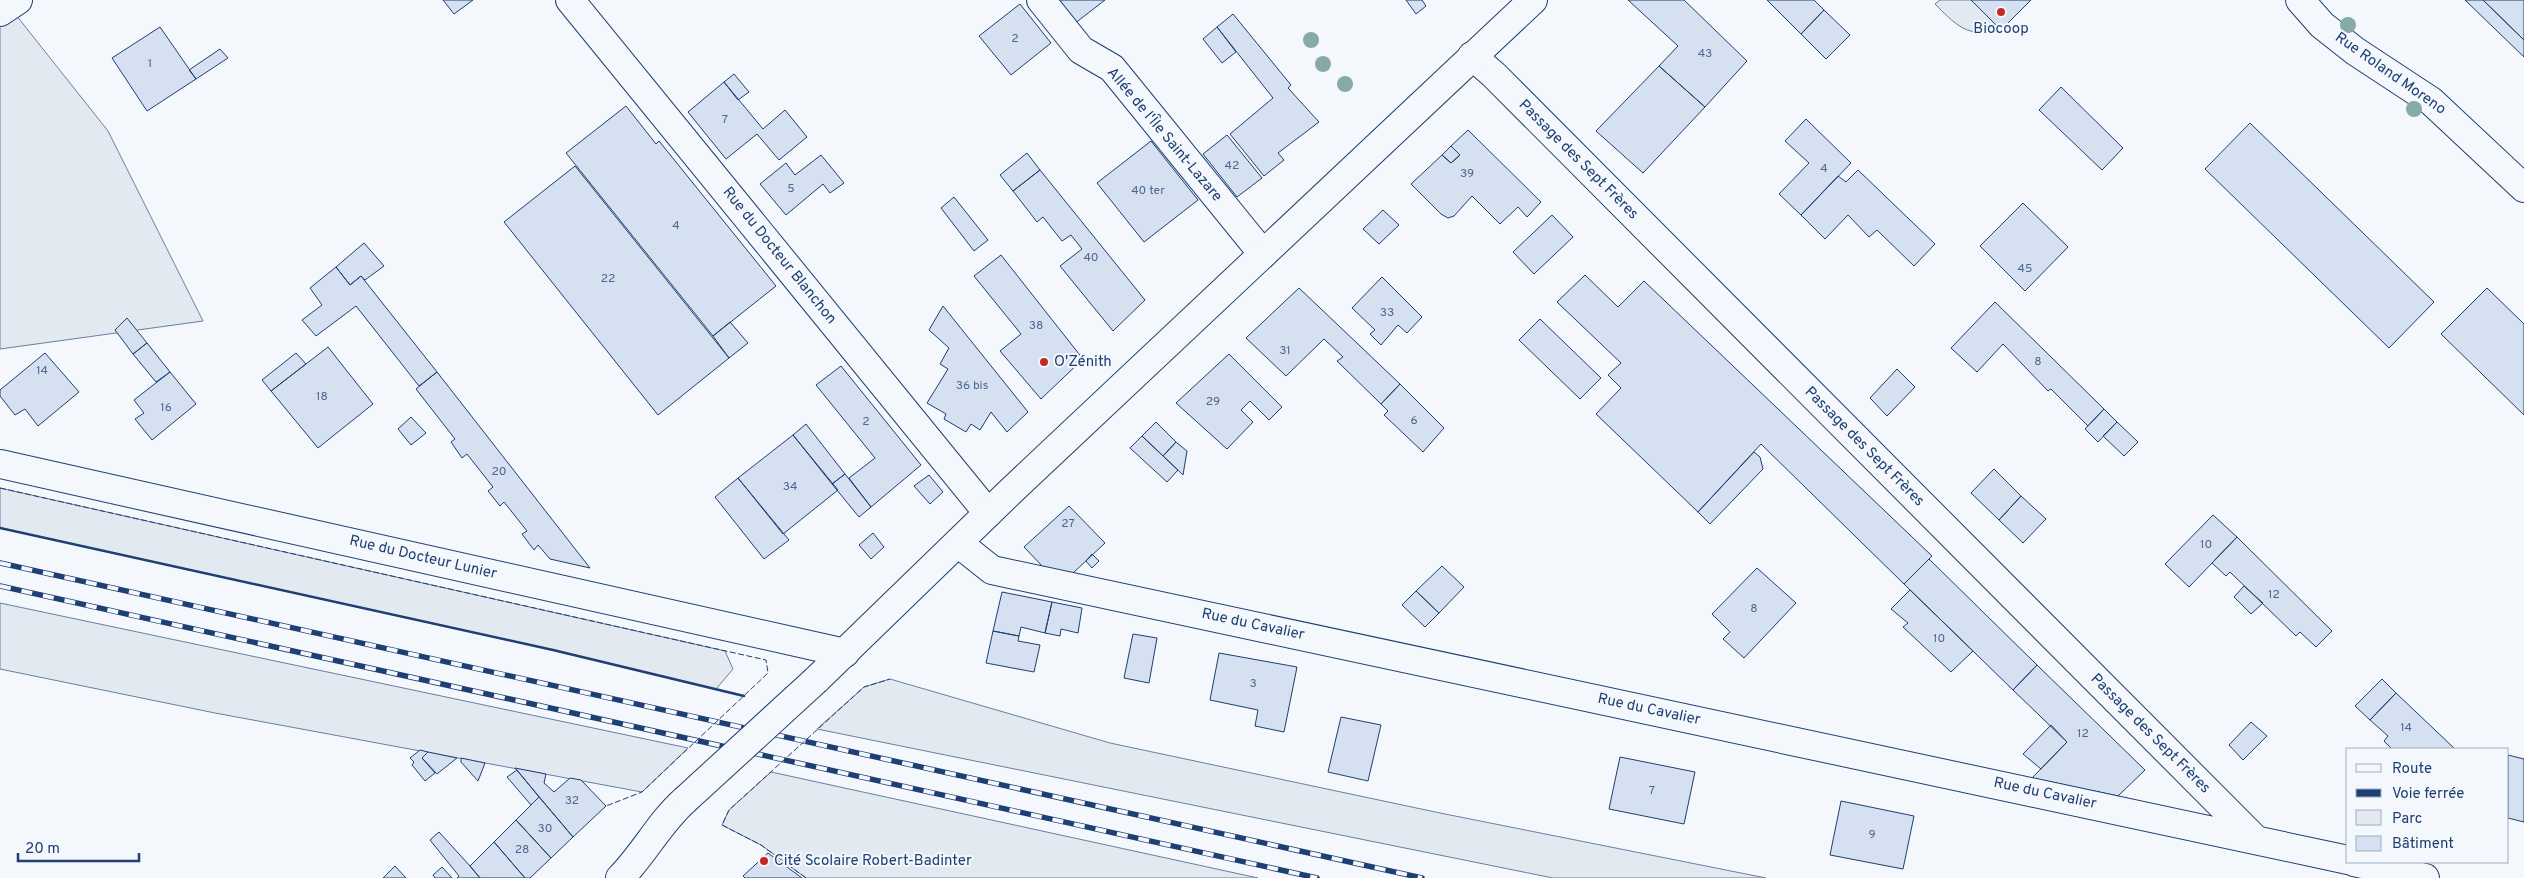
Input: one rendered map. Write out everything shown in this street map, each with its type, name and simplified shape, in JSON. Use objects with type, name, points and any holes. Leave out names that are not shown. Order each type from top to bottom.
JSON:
[{"type":"street","points":[[0,12],[18,0]]},
{"type":"street","name":"Rue du Docteur Blanchon","points":[[570,0],[988,513]]},
{"type":"street","name":"Allée de l'Île Saint-Lazare","points":[[1041,0],[1081,50],[1112,68],[1264,254]]},
{"type":"street","points":[[620,878],[634,864],[671,812],[846,654],[988,513],[1533,0]]},
{"type":"street","name":"Rue Roland Moreno","points":[[2300,0],[2322,25],[2355,52],[2432,100],[2524,188]]},
{"type":"street","name":"Passage des Sept Frères","points":[[1472,56],[1494,75],[2255,839]]},
{"type":"street","name":"Rue du Docteur Lunier","points":[[0,464],[846,654]]},
{"type":"street","name":"Rue du Cavalier","points":[[958,543],[992,570],[2346,860]]},
{"type":"street","points":[[2358,863],[2426,878]]},
{"type":"green space","points":[[1940,0],[1971,0],[1995,24],[1987,30],[1978,32],[1963,28],[1935,4]]},
{"type":"green space","points":[[16,15],[108,131],[203,321],[0,349],[0,25]]},
{"type":"green space","points":[[0,488],[725,651],[733,669],[716,689],[553,650],[0,528]]},
{"type":"green space","points":[[0,603],[688,748],[642,792],[215,713],[0,669]]},
{"type":"green space","points":[[890,679],[1110,743],[1440,813],[1766,878],[1553,878],[817,729],[864,687]]},
{"type":"green space","points":[[771,772],[1258,878],[806,878],[761,845],[722,825],[729,810]]},
{"type":"building","points":[[443,0],[473,0],[454,14]]},
{"type":"building","points":[[1055,0],[1105,0],[1074,24]]},
{"type":"building","points":[[1406,0],[1422,0],[1426,6],[1416,14]]},
{"type":"building","points":[[1628,0],[1684,0],[1747,61],[1705,107],[1659,66],[1678,46]]},
{"type":"building","points":[[1767,0],[1814,0],[1824,10],[1801,34]]},
{"type":"building","name":"Biocoop","points":[[1971,0],[2031,0],[2001,30]]},
{"type":"building","points":[[2465,0],[2483,0],[2524,40],[2524,57]]},
{"type":"building","points":[[2483,0],[2524,0],[2524,40]]},
{"type":"building","points":[[1020,4],[1051,43],[1011,75],[979,36]]},
{"type":"building","points":[[1824,10],[1850,35],[1826,59],[1801,34]]},
{"type":"building","points":[[1233,14],[1291,85],[1288,88],[1319,122],[1278,153],[1284,160],[1264,176],[1230,134],[1273,98],[1217,27]]},
{"type":"building","points":[[160,27],[196,79],[147,111],[112,58]]},
{"type":"building","points":[[1217,27],[1236,52],[1222,63],[1203,39]]},
{"type":"building","points":[[220,49],[228,58],[196,79],[189,70]]},
{"type":"building","points":[[1659,66],[1705,107],[1643,173],[1596,131]]},
{"type":"building","points":[[734,74],[749,92],[738,100],[724,82]]},
{"type":"building","points":[[724,82],[763,129],[785,110],[807,137],[779,160],[757,134],[726,159],[688,112]]},
{"type":"building","points":[[2061,87],[2123,148],[2102,170],[2039,110]]},
{"type":"building","points":[[626,106],[656,144],[659,141],[776,286],[713,336],[566,153]]},
{"type":"building","points":[[1806,119],[1851,163],[1801,215],[1779,194],[1809,163],[1785,141]]},
{"type":"building","points":[[2250,123],[2434,302],[2389,348],[2205,169]]},
{"type":"building","points":[[1468,130],[1541,202],[1527,217],[1518,207],[1500,224],[1472,196],[1454,216],[1448,218],[1441,214],[1411,184],[1442,155],[1451,163],[1460,155],[1451,146]]},
{"type":"building","points":[[1227,135],[1262,178],[1237,197],[1203,154]]},
{"type":"building","points":[[1151,141],[1198,200],[1144,242],[1097,183]]},
{"type":"building","points":[[1451,146],[1460,155],[1451,163],[1442,155]]},
{"type":"building","points":[[1027,153],[1040,170],[1013,191],[1000,175]]},
{"type":"building","points":[[821,155],[844,183],[830,193],[823,184],[786,215],[760,184],[786,163],[795,175]]},
{"type":"building","points":[[575,166],[729,358],[658,415],[504,222]]},
{"type":"building","points":[[1040,170],[1145,300],[1113,331],[1060,266],[1082,249],[1071,235],[1062,241],[1043,217],[1037,222],[1013,191]]},
{"type":"building","points":[[1858,170],[1935,244],[1914,266],[1877,230],[1869,237],[1848,215],[1825,239],[1801,215],[1838,176],[1846,182]]},
{"type":"building","points":[[954,197],[988,240],[974,251],[941,208]]},
{"type":"building","points":[[2023,203],[2068,247],[2025,291],[1980,246]]},
{"type":"building","points":[[1383,210],[1399,225],[1379,244],[1363,229]]},
{"type":"building","points":[[1552,215],[1573,237],[1534,274],[1513,252]]},
{"type":"building","points":[[364,243],[384,266],[365,280],[361,276],[350,285],[336,267]]},
{"type":"building","points":[[1001,255],[1083,359],[1041,399],[1000,351],[1021,334],[974,276]]},
{"type":"building","points":[[336,267],[350,285],[361,276],[437,372],[419,386],[356,306],[316,336],[302,320],[322,305],[310,288]]},
{"type":"building","points":[[1585,275],[1618,307],[1644,281],[1932,556],[1904,584],[1761,444],[1698,512],[1596,414],[1621,388],[1608,375],[1621,363],[1557,302]]},
{"type":"building","points":[[1382,277],[1422,317],[1407,333],[1398,325],[1381,345],[1370,334],[1375,330],[1352,308]]},
{"type":"building","points":[[1299,288],[1400,384],[1381,404],[1337,361],[1343,357],[1324,339],[1286,376],[1246,338]]},
{"type":"building","points":[[2487,288],[2524,324],[2524,415],[2441,334]]},
{"type":"building","points":[[1995,302],[2104,409],[2088,426],[2051,389],[2048,391],[2003,344],[1977,372],[1951,348]]},
{"type":"building","points":[[943,306],[1028,412],[1007,432],[991,412],[980,430],[971,424],[966,432],[944,419],[946,414],[927,403],[948,369],[940,364],[949,348],[929,330]]},
{"type":"building","points":[[127,318],[147,343],[133,354],[115,330]]},
{"type":"building","points":[[1540,319],[1601,378],[1580,399],[1519,340]]},
{"type":"building","points":[[730,322],[748,343],[729,358],[713,336]]},
{"type":"building","points":[[147,343],[170,372],[156,382],[133,354]]},
{"type":"building","points":[[328,347],[373,404],[318,448],[271,391]]},
{"type":"building","points":[[45,353],[79,392],[38,426],[25,409],[15,415],[0,396],[0,390]]},
{"type":"building","points":[[296,353],[306,364],[271,391],[262,380]]},
{"type":"building","points":[[1229,354],[1282,407],[1269,420],[1250,401],[1241,410],[1253,422],[1227,449],[1176,403]]},
{"type":"building","points":[[841,366],[921,465],[871,507],[849,478],[875,458],[816,385]]},
{"type":"building","points":[[1897,369],[1915,387],[1887,416],[1870,398]]},
{"type":"building","points":[[170,372],[196,404],[152,440],[135,419],[144,413],[134,400]]},
{"type":"building","points":[[437,372],[590,568],[550,559],[538,545],[534,550],[522,534],[527,531],[504,502],[500,506],[488,491],[493,487],[467,454],[462,458],[451,442],[455,439],[416,389]]},
{"type":"building","points":[[1400,384],[1444,428],[1423,452],[1384,415],[1388,411],[1381,404]]},
{"type":"building","points":[[2104,409],[2117,422],[2098,442],[2085,429]]},
{"type":"building","points":[[411,417],[426,433],[411,445],[398,429]]},
{"type":"building","points":[[1156,422],[1176,442],[1163,456],[1142,436]]},
{"type":"building","points":[[2117,422],[2138,442],[2124,456],[2103,436]]},
{"type":"building","points":[[806,424],[845,474],[832,484],[793,435]]},
{"type":"building","points":[[793,435],[838,490],[783,534],[738,478]]},
{"type":"building","points":[[1142,436],[1178,470],[1167,482],[1130,448]]},
{"type":"building","points":[[1176,442],[1187,451],[1183,475],[1163,456]]},
{"type":"building","points":[[1754,452],[1760,457],[1763,469],[1710,524],[1698,512]]},
{"type":"building","points":[[1994,469],[2021,496],[1999,520],[1971,493]]},
{"type":"building","points":[[845,474],[871,507],[859,517],[832,484]]},
{"type":"building","points":[[929,475],[943,492],[930,504],[914,486]]},
{"type":"building","points":[[738,478],[789,540],[764,559],[715,497]]},
{"type":"building","points":[[2021,496],[2046,519],[2023,543],[1999,520]]},
{"type":"building","points":[[1069,506],[1105,543],[1072,574],[1044,568],[1024,547]]},
{"type":"building","points":[[2213,515],[2237,537],[2189,587],[2165,564]]},
{"type":"building","points":[[873,533],[884,547],[871,559],[859,545]]},
{"type":"building","points":[[2237,537],[2332,631],[2316,647],[2300,632],[2296,636],[2230,572],[2226,576],[2212,563]]},
{"type":"building","points":[[1092,554],[1099,561],[1092,568],[1086,561]]},
{"type":"building","points":[[1929,559],[2037,665],[2013,690],[1904,584]]},
{"type":"building","points":[[1442,566],[1464,587],[1439,613],[1416,591]]},
{"type":"building","points":[[1757,568],[1796,603],[1744,658],[1723,639],[1730,632],[1712,614]]},
{"type":"building","points":[[2244,586],[2263,603],[2251,614],[2234,597]]},
{"type":"building","points":[[1910,590],[1973,651],[1951,672],[1903,627],[1908,623],[1891,609]]},
{"type":"building","points":[[1416,591],[1439,613],[1425,627],[1402,605]]},
{"type":"building","points":[[1002,592],[1052,602],[1045,633],[1021,627],[1019,636],[993,631]]},
{"type":"building","points":[[1052,602],[1082,608],[1078,633],[1061,629],[1060,636],[1045,633]]},
{"type":"building","points":[[993,631],[1019,636],[1018,641],[1040,645],[1034,672],[986,663]]},
{"type":"building","points":[[1133,634],[1157,638],[1149,683],[1124,678]]},
{"type":"building","points":[[1219,653],[1297,667],[1284,732],[1255,726],[1258,710],[1210,700]]},
{"type":"building","points":[[2037,665],[2145,770],[2118,796],[2032,778],[2067,742],[2013,690]]},
{"type":"building","points":[[2382,679],[2396,693],[2370,720],[2355,706]]},
{"type":"building","points":[[2396,693],[2454,748],[2391,748],[2384,741],[2388,736],[2370,720]]},
{"type":"building","points":[[1341,717],[1381,725],[1368,781],[1328,772]]},
{"type":"building","points":[[2251,722],[2267,736],[2243,760],[2229,745]]},
{"type":"building","points":[[2051,725],[2067,742],[2041,769],[2023,754]]},
{"type":"building","points":[[420,750],[428,752],[422,758],[435,773],[425,781],[412,765],[414,762],[410,758]]},
{"type":"building","points":[[428,752],[457,758],[437,774],[422,758]]},
{"type":"building","points":[[2509,755],[2524,759],[2524,822],[2509,818]]},
{"type":"building","points":[[1620,757],[1695,772],[1684,824],[1609,809]]},
{"type":"building","points":[[461,758],[485,763],[478,781],[461,762]]},
{"type":"building","points":[[515,768],[546,774],[544,783],[554,792],[570,778],[581,780],[606,806],[573,837]]},
{"type":"building","points":[[517,770],[539,797],[531,805],[507,777]]},
{"type":"building","points":[[539,797],[573,837],[551,858],[516,820]]},
{"type":"building","points":[[1841,801],[1914,816],[1903,869],[1830,855]]},
{"type":"building","points":[[516,820],[551,858],[530,878],[525,878],[494,842]]},
{"type":"building","points":[[439,832],[480,878],[457,878],[459,876],[430,840]]},
{"type":"building","points":[[494,842],[525,878],[480,878],[470,866]]},
{"type":"building","points":[[768,853],[802,878],[745,878],[743,876]]},
{"type":"building","points":[[395,866],[406,878],[383,878]]},
{"type":"building","points":[[442,867],[452,878],[435,878],[433,875]]},
{"type":"railway","points":[[0,563],[1422,878]]},
{"type":"railway","points":[[0,586],[1317,878]]},
{"type":"fence","points":[[0,488],[766,660],[768,673],[642,792],[606,806]]},
{"type":"fence","points":[[806,878],[761,845],[722,825],[729,810],[864,687],[890,679]]},
{"type":"wall","points":[[0,528],[553,650],[744,696]]},
{"type":"place","name":"Biocoop","points":[[2001,12]]},
{"type":"place","name":"O'Zénith","points":[[1044,362]]},
{"type":"place","name":"Cité Scolaire Robert-Badinter","points":[[764,861]]}]
